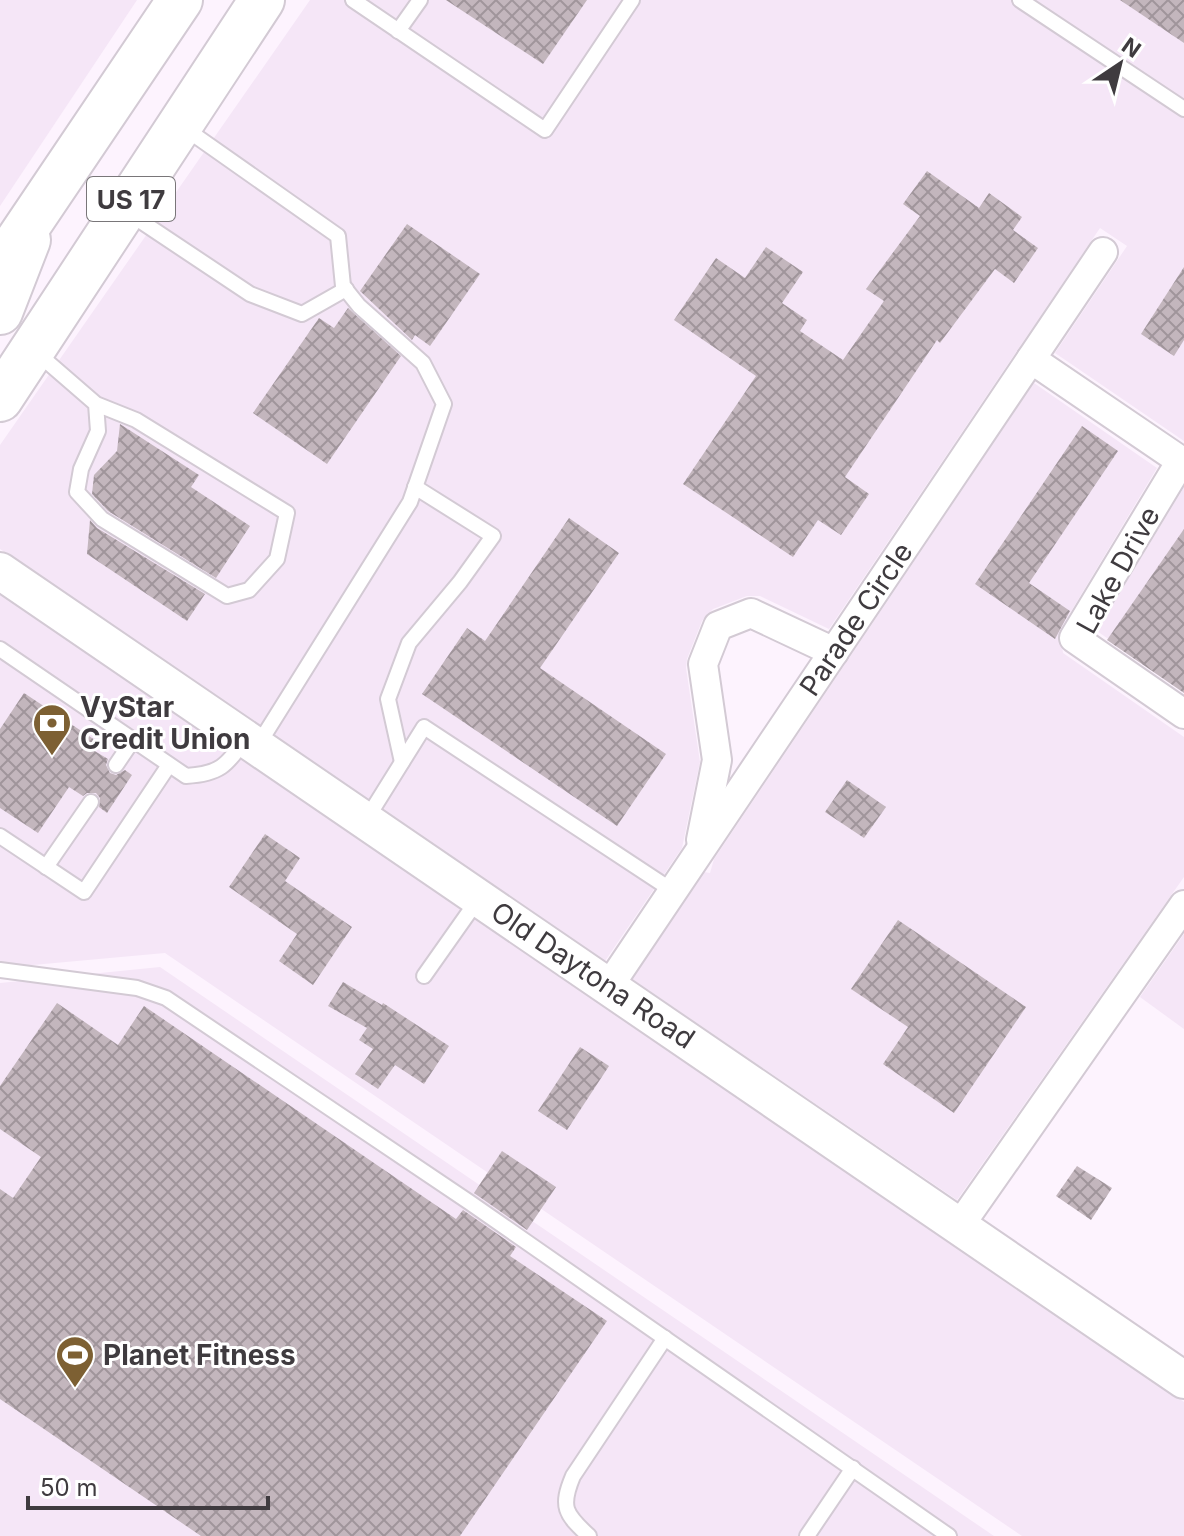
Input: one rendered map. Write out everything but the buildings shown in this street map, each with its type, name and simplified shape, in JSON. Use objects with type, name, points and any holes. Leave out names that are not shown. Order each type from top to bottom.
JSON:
[{"type":"main road","name":"US 17","points":[[0,267],[180,0]]},
{"type":"main road","name":"US 17","points":[[0,399],[262,0]]},
{"type":"main road","points":[[0,312],[42,204]]},
{"type":"street","name":"Parade Circle","points":[[609,986],[1103,252]]},
{"type":"street","name":"Lake Drive","points":[[1031,359],[1181,461],[1074,638],[1184,714]]},
{"type":"street","name":"Old Daytona Road","points":[[0,571],[1184,1380]]},
{"type":"street","points":[[698,853],[717,760],[703,664],[718,626],[751,613],[834,652]]},
{"type":"street","points":[[960,1225],[1184,905]]},
{"type":"lane","points":[[353,0],[545,130],[632,0]]},
{"type":"lane","points":[[398,31],[420,0]]},
{"type":"lane","points":[[1020,0],[1184,109]]},
{"type":"lane","points":[[0,649],[186,776],[208,775],[229,763],[252,742],[410,502],[444,404],[423,363],[359,306],[343,286],[338,236],[180,125]]},
{"type":"lane","points":[[124,210],[250,294],[302,314],[346,289]]},
{"type":"lane","points":[[33,349],[96,404],[136,420],[287,513],[277,559],[249,590],[227,596],[102,519],[77,492],[81,469],[98,431],[96,404]]},
{"type":"lane","points":[[402,762],[388,699],[409,643],[460,582],[493,536],[415,487]]},
{"type":"lane","points":[[366,820],[424,727],[673,891]]},
{"type":"lane","points":[[116,765],[133,740]]},
{"type":"lane","points":[[0,836],[84,892],[169,765]]},
{"type":"lane","points":[[46,867],[91,802]]},
{"type":"lane","points":[[424,976],[479,898]]},
{"type":"lane","points":[[0,970],[137,988],[166,998],[949,1536]]},
{"type":"lane","points":[[589,1536],[571,1519],[564,1497],[573,1476],[665,1338]]},
{"type":"lane","points":[[807,1536],[853,1468]]},
{"type":"shaded area","points":[[0,0],[137,0],[0,206]]},
{"type":"shaded area","points":[[310,0],[1184,0],[1184,441],[1055,353],[1127,246],[1100,228],[829,629],[760,596],[747,596],[713,609],[702,621],[686,668],[700,762],[682,848],[605,961],[0,549],[0,445]]},
{"type":"shaded area","points":[[1034,383],[1157,468],[1060,630],[1063,653],[1184,737],[1184,877],[957,1200],[632,979],[704,872],[710,873],[714,859]]},
{"type":"shaded area","points":[[1184,487],[1184,692],[1097,631]]},
{"type":"shaded area","points":[[0,594],[1184,1402],[1184,1536],[1022,1536],[165,953],[0,968]]},
{"type":"shaded area","points":[[1184,934],[1184,1029],[1140,997]]},
{"type":"shaded area","points":[[160,967],[994,1536],[0,1536],[0,983]]},
{"type":"place","name":"VyStar Credit Union","points":[[52,757]]},
{"type":"place","name":"Planet Fitness","points":[[75,1389]]}]
